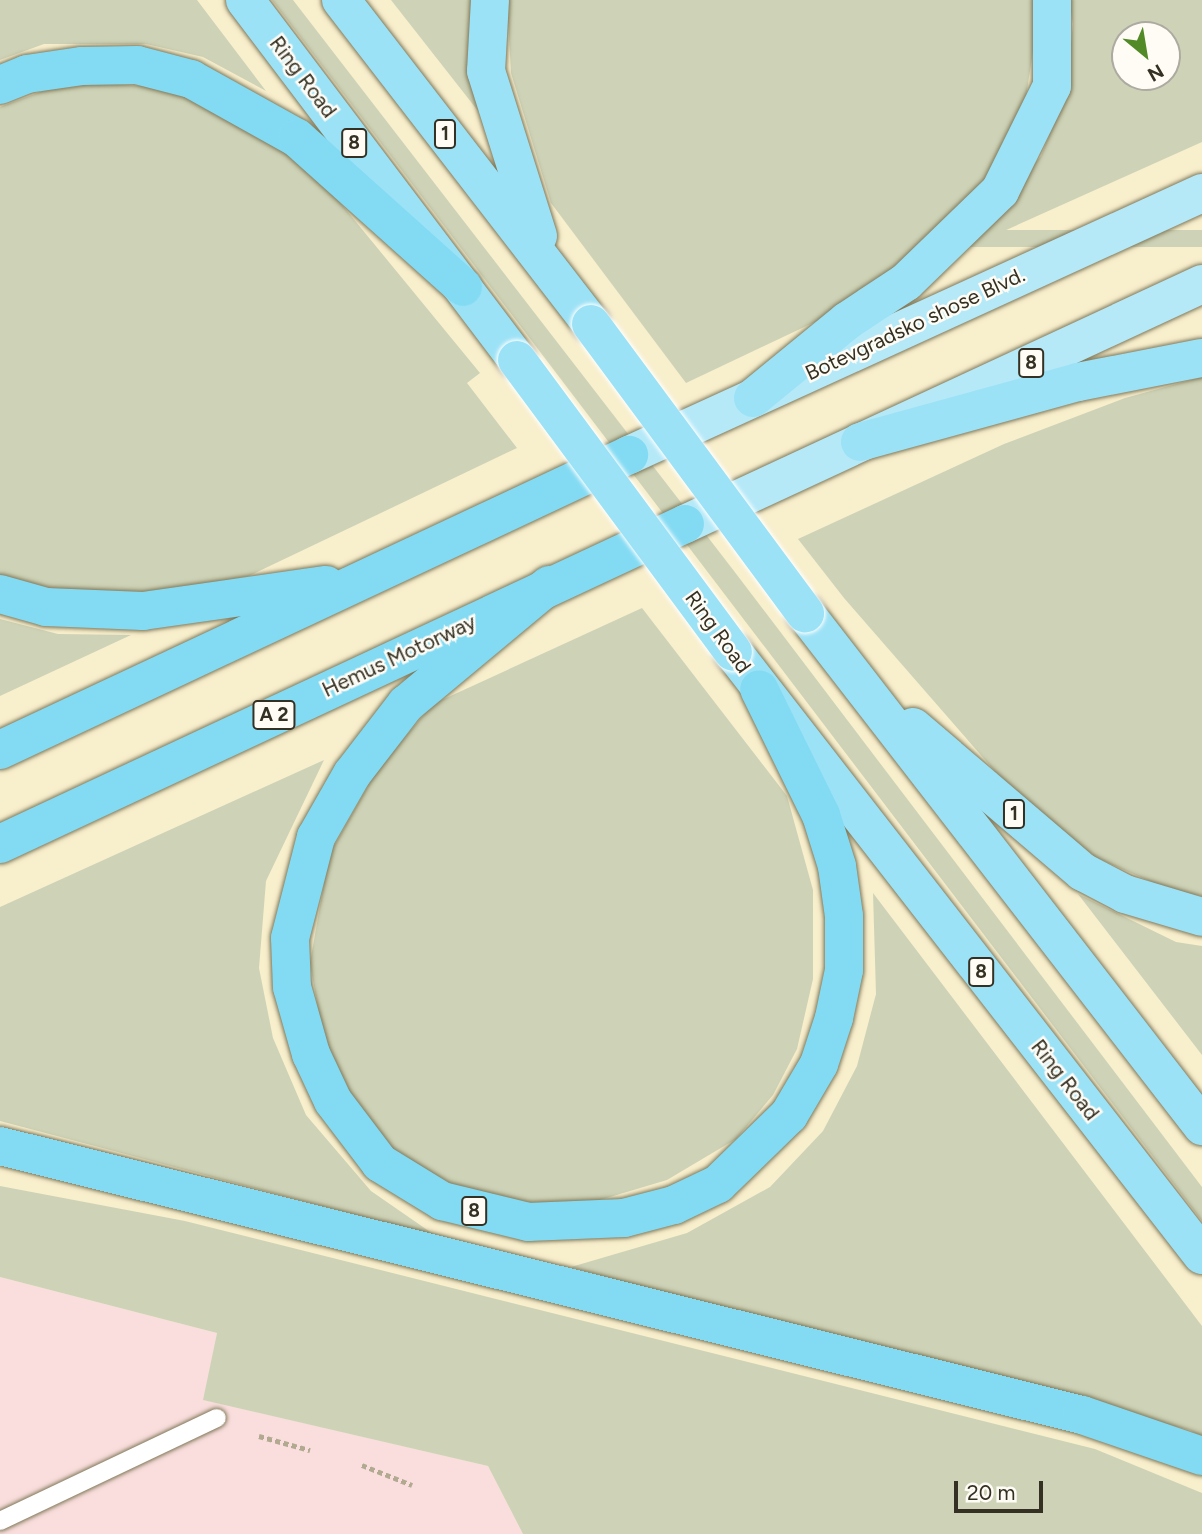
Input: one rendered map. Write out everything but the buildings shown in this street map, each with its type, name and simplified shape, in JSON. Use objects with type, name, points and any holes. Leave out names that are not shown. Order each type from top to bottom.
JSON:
[{"type":"highway","name":"Ring Road","points":[[245,0],[463,287],[759,689],[1202,1255]]},
{"type":"highway","name":"1","points":[[341,0],[549,267],[849,672],[1083,872],[1125,894],[1202,917]]},
{"type":"highway","points":[[490,0],[486,71],[549,267]]},
{"type":"highway","points":[[753,398],[847,321],[906,282],[1000,191],[1052,86],[1052,0]]},
{"type":"highway","points":[[0,85],[27,74],[82,66],[137,65],[191,79],[238,101],[297,138],[463,287]]},
{"type":"highway","points":[[860,442],[1078,382],[1202,358]]},
{"type":"highway","points":[[0,750],[629,455]]},
{"type":"highway","name":"Hemus Motorway","points":[[0,844],[549,585],[685,524]]},
{"type":"highway","points":[[0,594],[46,607],[143,611],[366,579]]},
{"type":"highway","name":"8","points":[[549,585],[406,704],[352,774],[316,838],[289,938],[292,987],[312,1054],[333,1101],[380,1163],[442,1200],[528,1222],[624,1219],[674,1205],[718,1184],[789,1115],[820,1064],[834,1018],[844,970],[844,916],[837,866],[821,815],[759,689]]},
{"type":"highway","points":[[849,672],[1202,1126]]},
{"type":"highway","points":[[0,1146],[1082,1415],[1202,1456]]},
{"type":"main road","name":"Botevgradsko shose Blvd.","points":[[629,455],[1202,193]]},
{"type":"main road","name":"8","points":[[860,442],[1202,284]]},
{"type":"main road","points":[[685,524],[860,442]]},
{"type":"lane","points":[[0,1521],[217,1418]]},
{"type":"path","points":[[259,1436],[310,1450]]},
{"type":"path","points":[[362,1465],[412,1485]]},
{"type":"shaded area","points":[[0,1277],[217,1333],[204,1400],[488,1466],[523,1534],[0,1534]]},
{"type":"green space","points":[[0,0],[197,0],[266,91],[203,57],[146,44],[44,44],[0,60]]},
{"type":"green space","points":[[272,0],[293,0],[734,571],[1202,1187],[1202,1221]]},
{"type":"green space","points":[[391,0],[472,0],[482,116]]},
{"type":"green space","points":[[507,0],[1033,0],[1036,32],[1025,103],[981,187],[923,249],[836,312],[686,383],[551,203],[511,73]]},
{"type":"green space","points":[[1069,0],[1202,0],[1202,142],[964,249],[1041,156],[1066,92],[1073,24]]},
{"type":"green space","points":[[67,82],[144,86],[221,104],[306,161],[480,373],[467,383],[517,448],[249,576],[157,594],[73,597],[0,577],[0,107]]},
{"type":"green space","points":[[685,230],[1202,230],[1202,247],[685,247]]},
{"type":"green space","points":[[1202,377],[1202,896],[1175,892],[1097,858],[1020,800],[844,598],[798,539],[1004,444],[1125,398]]},
{"type":"green space","points":[[642,608],[787,796],[813,890],[813,979],[797,1049],[773,1095],[736,1139],[667,1180],[573,1208],[474,1196],[397,1154],[347,1100],[324,1043],[310,963],[329,855],[377,770],[433,704]]},
{"type":"green space","points":[[0,619],[58,634],[131,635],[0,696]]},
{"type":"green space","points":[[324,760],[266,881],[259,968],[273,1038],[306,1115],[371,1191],[436,1236],[0,1121],[0,907]]},
{"type":"green space","points":[[873,893],[1202,1326],[1202,1437],[1190,1430],[810,1335],[571,1267],[687,1233],[770,1187],[823,1131],[857,1066],[876,994]]},
{"type":"green space","points":[[1078,894],[1176,942],[1202,946],[1202,1055]]},
{"type":"green space","points":[[0,1186],[185,1221],[1095,1449],[1202,1493],[1202,1534],[523,1534],[488,1466],[203,1400],[217,1333],[0,1277]]}]
